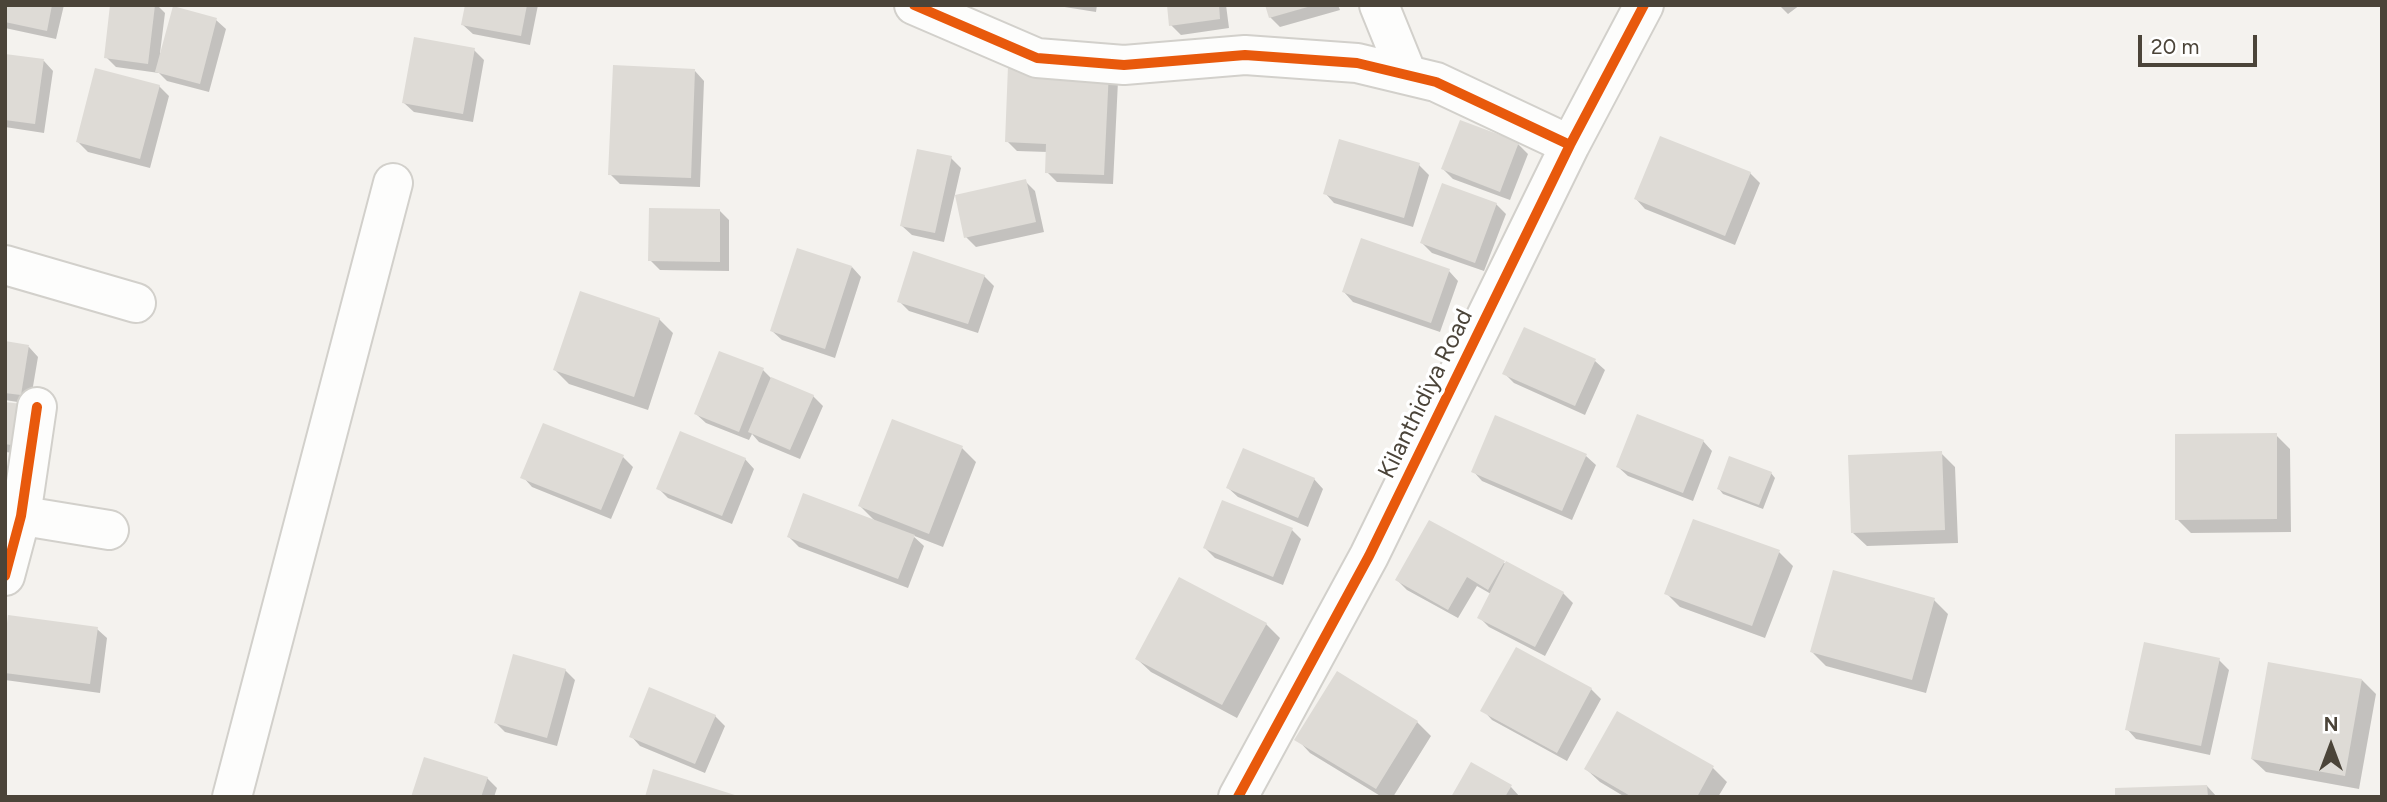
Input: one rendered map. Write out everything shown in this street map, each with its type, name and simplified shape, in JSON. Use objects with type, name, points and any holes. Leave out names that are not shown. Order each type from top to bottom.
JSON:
[{"type":"street","points":[[914,5],[1037,58],[1124,65],[1245,55],[1357,63],[1436,82],[1570,145]]},
{"type":"street","points":[[1379,5],[1407,74]]},
{"type":"street","name":"Kilanthidiya Road","points":[[1238,797],[1369,556],[1570,145],[1644,5]]},
{"type":"street","points":[[232,797],[393,183]]},
{"type":"street","points":[[5,265],[136,303]]},
{"type":"street","points":[[5,576],[13,514],[37,407]]},
{"type":"street","points":[[13,514],[108,530]]},
{"type":"building","points":[[5,5],[52,5],[47,31],[5,22]]},
{"type":"building","points":[[110,5],[155,5],[148,64],[104,58]]},
{"type":"building","points":[[465,5],[527,5],[521,36],[461,25]]},
{"type":"building","points":[[1167,5],[1219,5],[1220,19],[1169,26]]},
{"type":"building","points":[[1265,5],[1311,5],[1311,6],[1269,18]]},
{"type":"building","points":[[173,6],[217,18],[200,84],[155,72]]},
{"type":"building","points":[[414,37],[475,48],[463,114],[402,103]]},
{"type":"building","points":[[5,54],[44,59],[35,124],[5,120]]},
{"type":"building","points":[[613,65],[695,69],[691,178],[608,175]]},
{"type":"building","points":[[1008,66],[1109,70],[1104,175],[1045,173],[1046,144],[1005,142]]},
{"type":"building","points":[[95,68],[160,85],[140,159],[76,142]]},
{"type":"building","points":[[1460,120],[1519,142],[1500,192],[1441,169]]},
{"type":"building","points":[[1660,136],[1751,172],[1725,236],[1634,199]]},
{"type":"building","points":[[1339,139],[1420,163],[1404,218],[1323,194]]},
{"type":"building","points":[[917,149],[952,156],[935,233],[900,226]]},
{"type":"building","points":[[1026,179],[1036,222],[964,238],[955,195]]},
{"type":"building","points":[[1442,183],[1497,203],[1475,263],[1420,243]]},
{"type":"building","points":[[649,208],[720,209],[720,262],[648,261]]},
{"type":"building","points":[[1361,238],[1450,269],[1431,323],[1342,292]]},
{"type":"building","points":[[797,248],[852,266],[825,349],[770,331]]},
{"type":"building","points":[[913,251],[985,275],[968,324],[897,302]]},
{"type":"building","points":[[580,291],[660,318],[634,397],[553,370]]},
{"type":"building","points":[[1524,327],[1596,359],[1575,406],[1502,374]]},
{"type":"building","points":[[5,341],[29,345],[21,395],[5,393]]},
{"type":"building","points":[[719,351],[764,368],[739,432],[694,414]]},
{"type":"building","points":[[771,377],[814,395],[790,450],[748,432]]},
{"type":"building","points":[[5,402],[22,404],[17,446],[5,444]]},
{"type":"building","points":[[1637,414],[1704,440],[1683,493],[1616,467]]},
{"type":"building","points":[[1495,415],[1587,454],[1562,511],[1471,472]]},
{"type":"building","points":[[892,419],[963,446],[929,534],[858,506]]},
{"type":"building","points":[[543,423],[624,455],[601,510],[520,478]]},
{"type":"building","points":[[680,431],[746,458],[722,516],[656,489]]},
{"type":"building","points":[[2277,433],[2277,519],[2175,520],[2175,434]]},
{"type":"building","points":[[1243,448],[1315,478],[1298,518],[1226,488]]},
{"type":"building","points":[[1942,451],[1945,530],[1851,533],[1848,455]]},
{"type":"building","points":[[1729,456],[1772,472],[1759,505],[1717,489]]},
{"type":"building","points":[[803,493],[915,535],[898,579],[787,537]]},
{"type":"building","points":[[1222,500],[1293,528],[1273,577],[1203,548]]},
{"type":"building","points":[[1693,519],[1780,550],[1752,626],[1664,594]]},
{"type":"building","points":[[1429,520],[1505,561],[1488,590],[1467,577],[1448,610],[1395,580]]},
{"type":"building","points":[[1506,561],[1564,592],[1535,647],[1477,618]]},
{"type":"building","points":[[1833,570],[1935,598],[1912,680],[1810,652]]},
{"type":"building","points":[[1179,577],[1267,623],[1222,705],[1135,659]]},
{"type":"building","points":[[8,615],[98,627],[90,684],[5,673]]},
{"type":"building","points":[[2144,642],[2220,658],[2201,746],[2125,730]]},
{"type":"building","points":[[1516,647],[1592,688],[1557,753],[1480,711]]},
{"type":"building","points":[[513,654],[566,669],[547,738],[494,723]]},
{"type":"building","points":[[2268,662],[2362,679],[2345,776],[2251,759]]},
{"type":"building","points":[[1337,671],[1418,721],[1376,789],[1294,740]]},
{"type":"building","points":[[649,687],[716,715],[695,764],[629,737]]},
{"type":"building","points":[[1617,711],[1714,766],[1697,797],[1632,797],[1584,769]]},
{"type":"building","points":[[424,757],[488,777],[481,797],[411,797]]},
{"type":"building","points":[[1471,762],[1512,785],[1505,797],[1451,797]]},
{"type":"building","points":[[653,769],[738,796],[738,797],[645,797]]},
{"type":"building","points":[[2207,785],[2208,797],[2115,797],[2115,788]]},
{"type":"cycle path","points":[[914,5],[1037,58],[1124,65],[1245,55],[1357,63],[1436,82],[1570,145]]},
{"type":"cycle path","points":[[1238,797],[1369,556],[1570,145],[1644,5]]},
{"type":"cycle path","points":[[5,576],[21,516],[37,407]]}]
